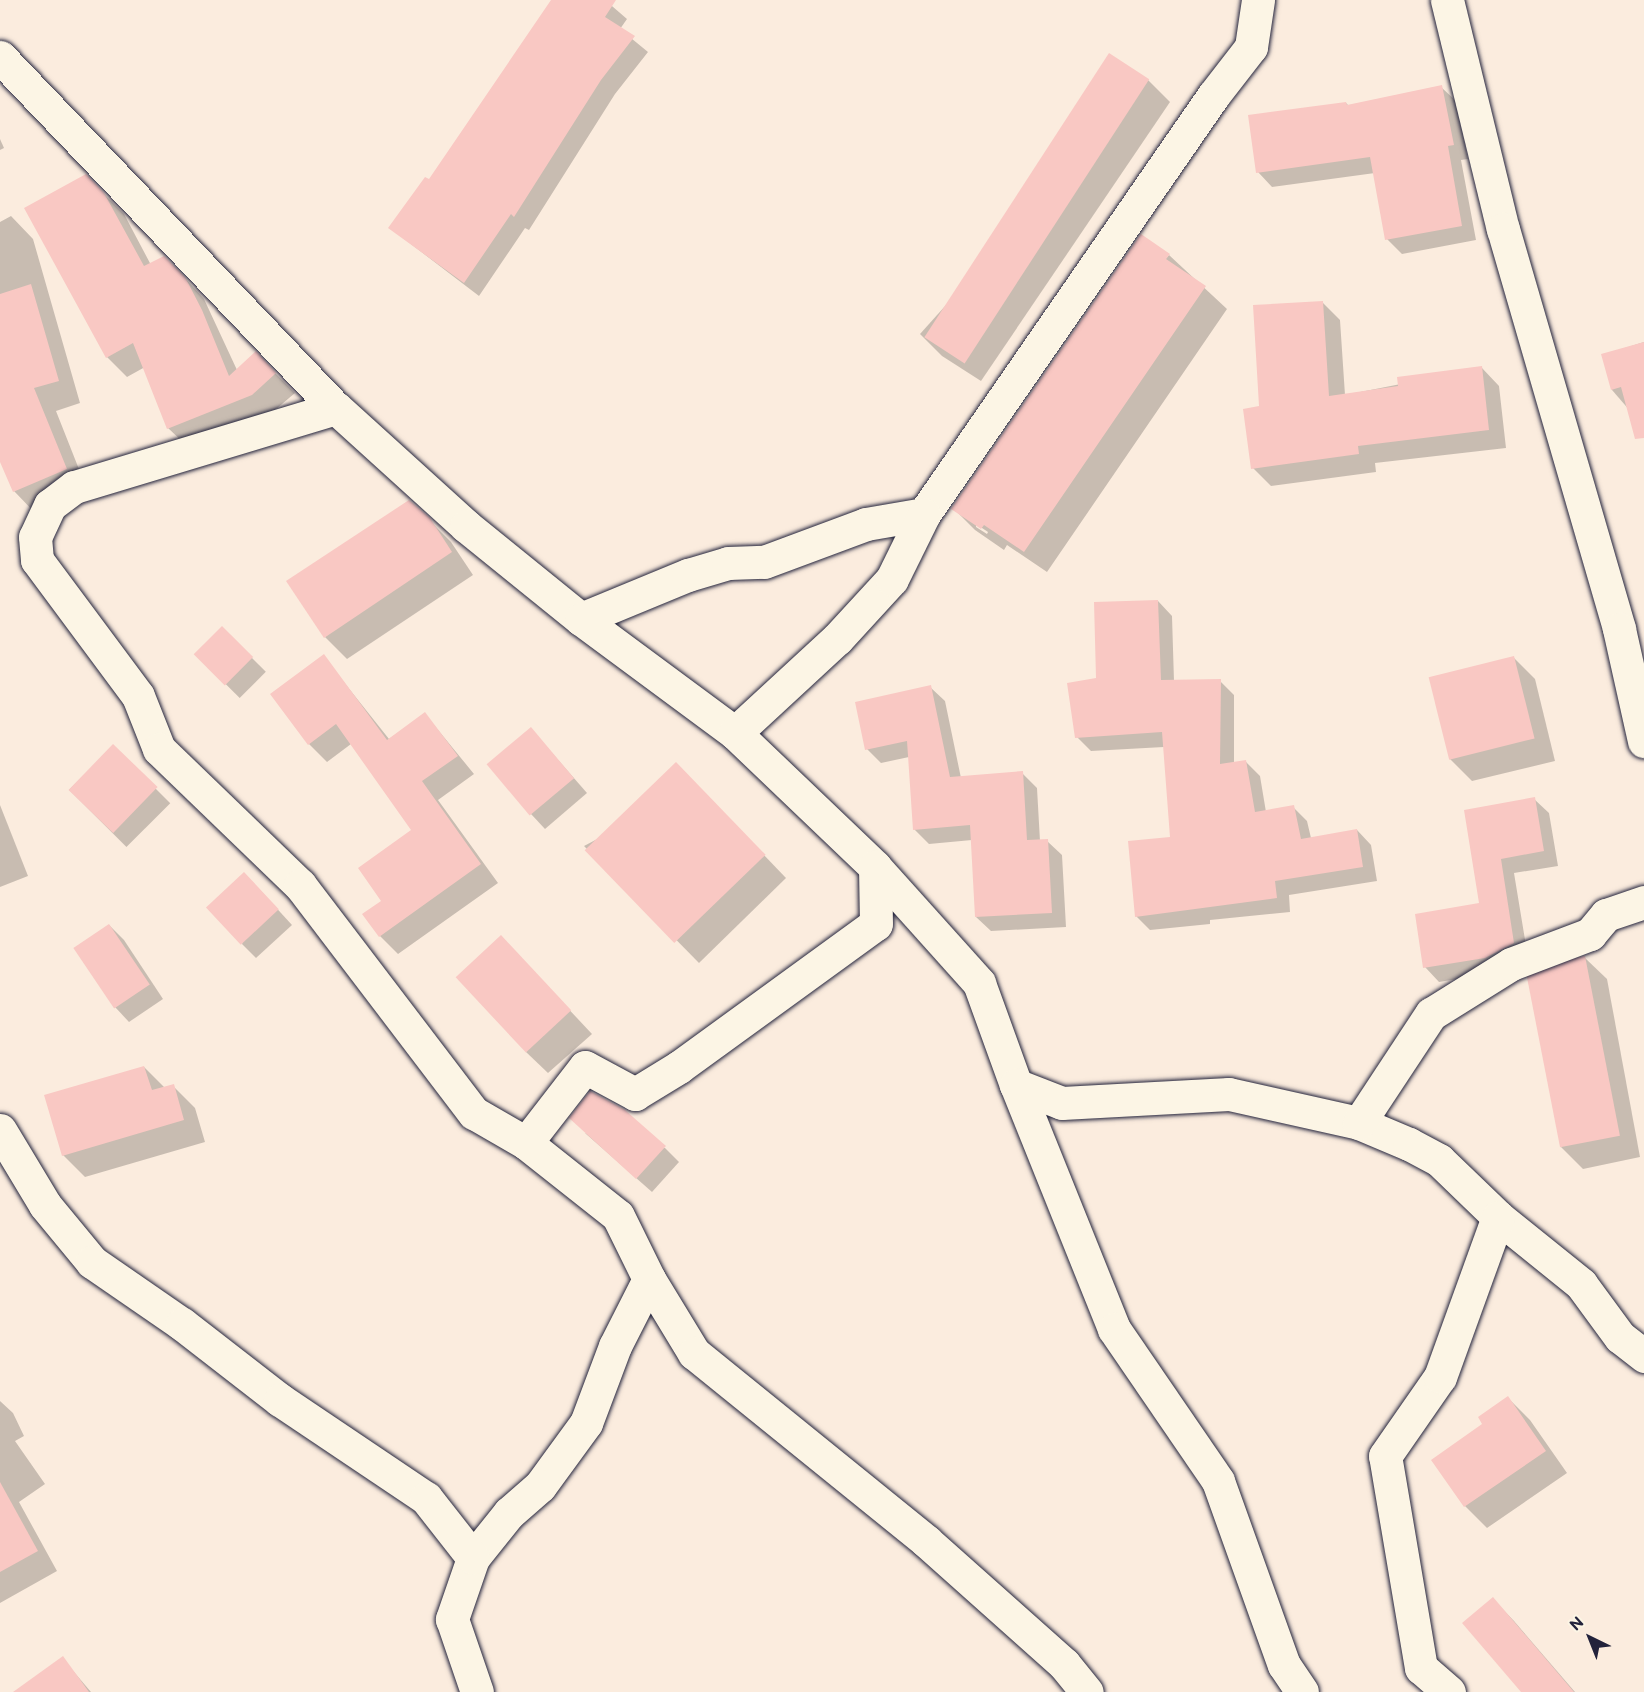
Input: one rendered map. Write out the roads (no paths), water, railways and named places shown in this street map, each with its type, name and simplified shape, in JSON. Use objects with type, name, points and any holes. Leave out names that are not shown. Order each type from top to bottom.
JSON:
[{"type":"street","points":[[735,733],[837,639],[892,579],[924,514],[1213,96],[1251,47],[1258,0]]},
{"type":"street","points":[[1447,0],[1503,229],[1619,629],[1644,741]]},
{"type":"street","points":[[0,57],[336,408],[466,526],[581,619],[735,733],[875,867],[979,983],[1016,1085],[1114,1329],[1218,1481],[1284,1665],[1302,1692]]},
{"type":"street","points":[[336,408],[74,487],[50,505],[35,537],[37,560],[138,696],[159,749],[300,885],[474,1113],[526,1143],[618,1216],[649,1280],[694,1353],[926,1541],[1064,1664],[1086,1692]]},
{"type":"street","points":[[581,619],[688,575],[728,563],[764,562],[866,524],[924,514]]},
{"type":"street","points":[[526,1143],[585,1067],[635,1094],[679,1067],[876,924],[875,867]]},
{"type":"street","points":[[1359,1123],[1431,1014],[1511,964],[1590,934],[1606,915],[1644,902]]},
{"type":"street","points":[[1016,1085],[1062,1103],[1229,1094],[1359,1123],[1439,1160],[1498,1217],[1581,1284],[1620,1336],[1644,1356]]},
{"type":"street","points":[[0,1130],[45,1205],[93,1262],[182,1324],[280,1400],[426,1498],[472,1558]]},
{"type":"street","points":[[1449,1692],[1418,1680],[1385,1456],[1440,1377],[1498,1217]]},
{"type":"street","points":[[477,1692],[452,1619],[472,1558],[509,1513],[540,1486],[586,1423],[615,1346],[649,1280]]}]
